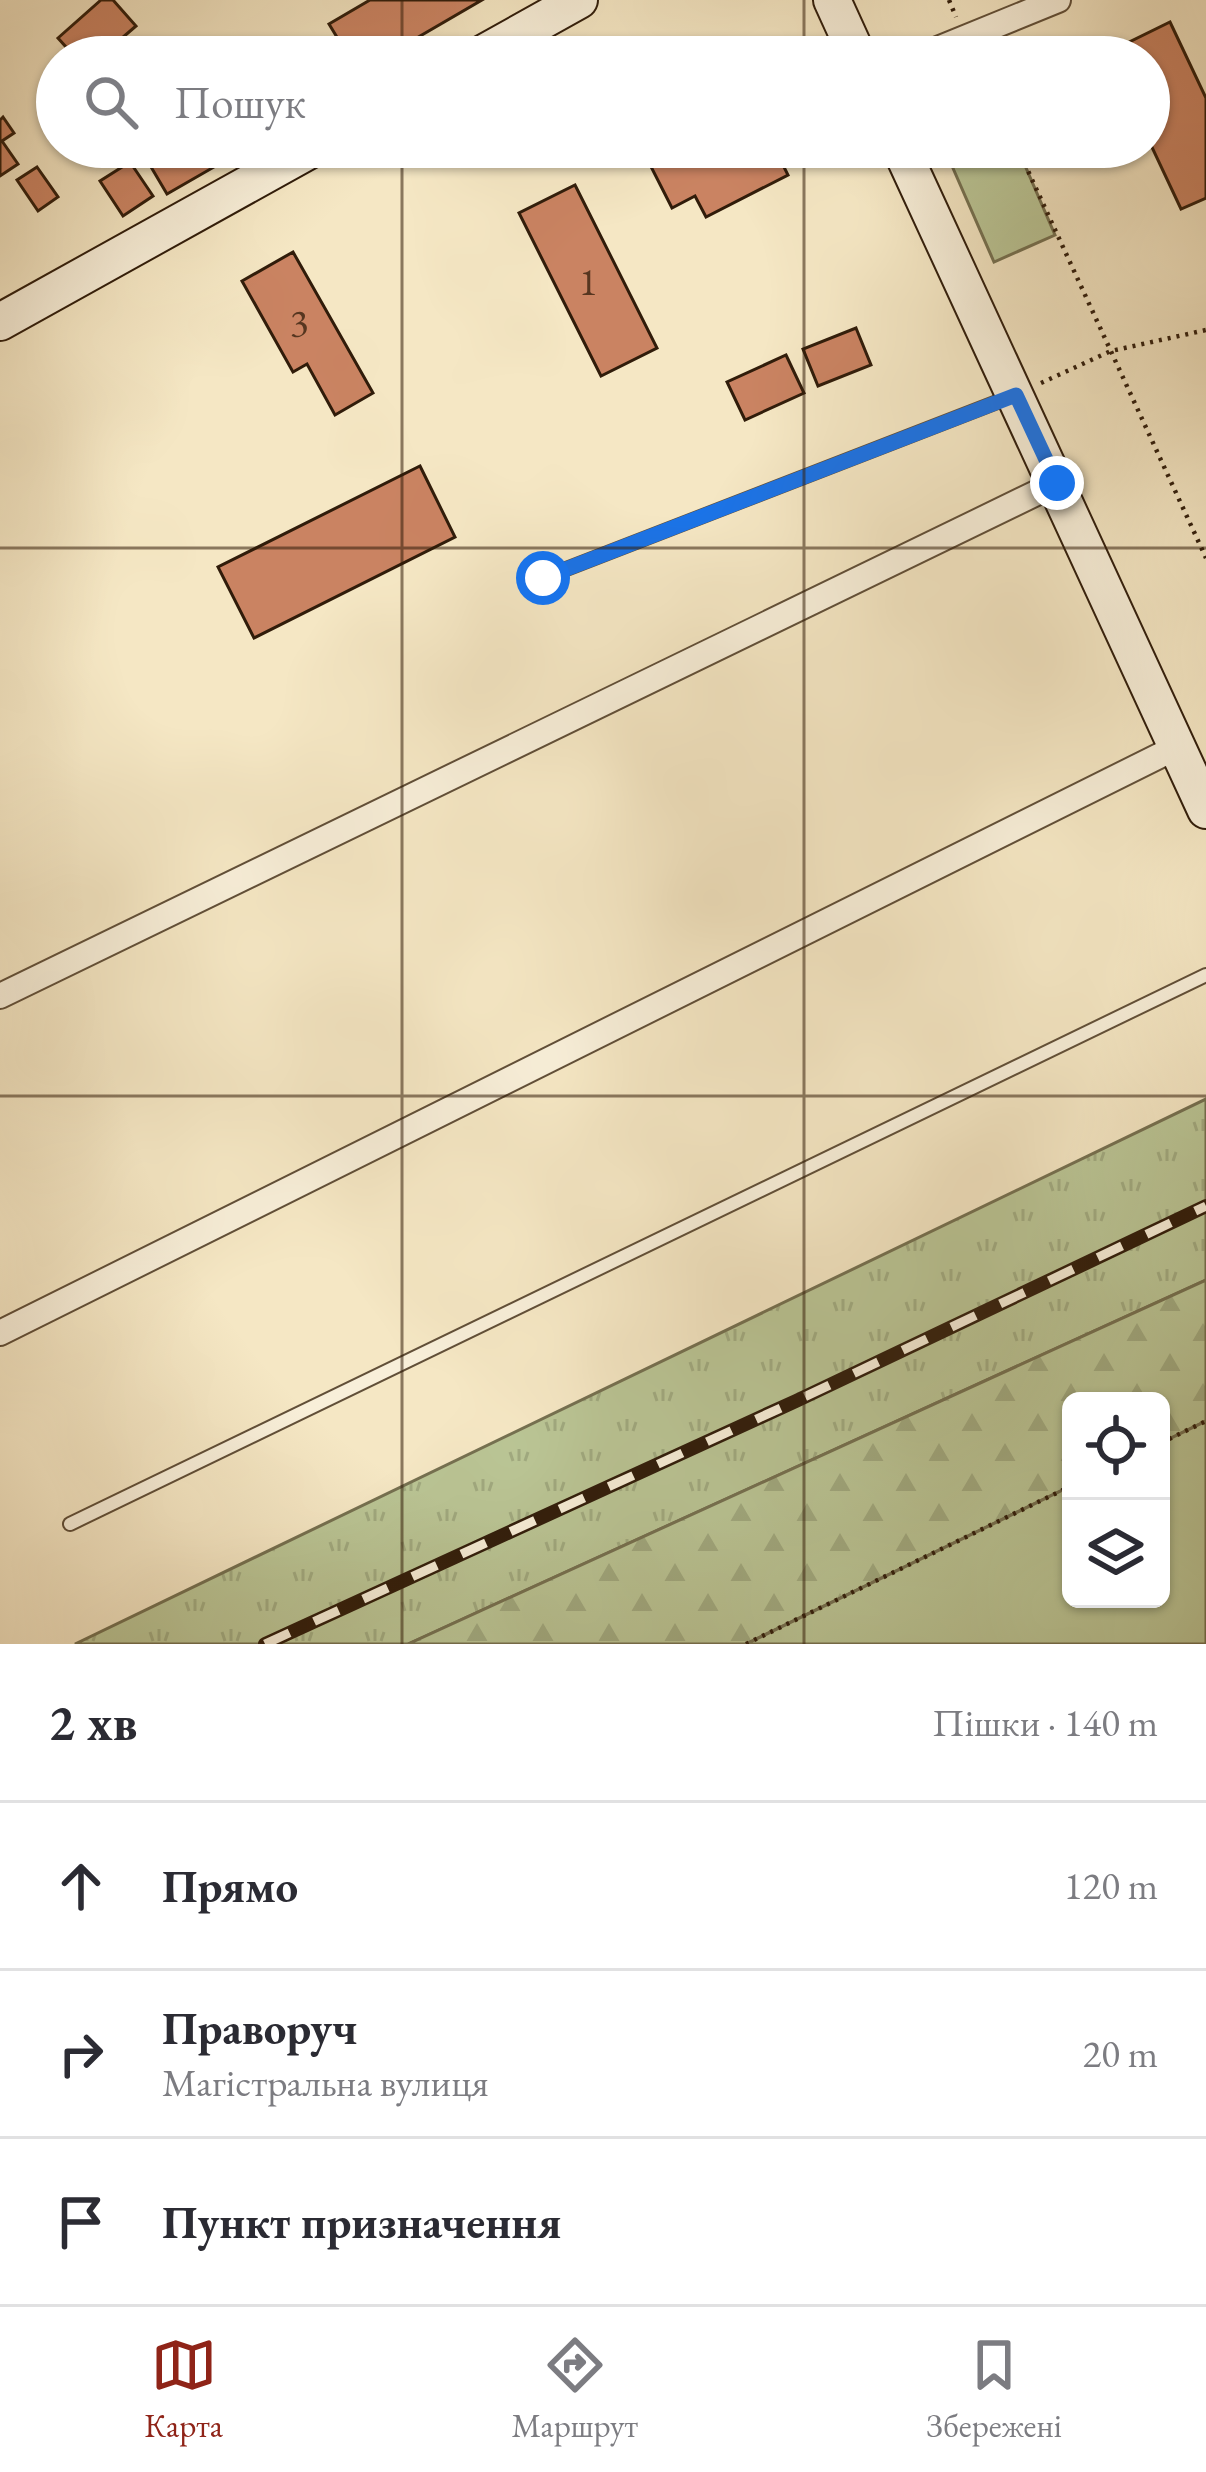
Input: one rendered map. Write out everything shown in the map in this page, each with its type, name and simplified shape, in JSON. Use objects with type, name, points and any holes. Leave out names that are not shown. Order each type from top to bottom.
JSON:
[{"type":"main road","points":[[514,36],[579,0]]},
{"type":"main road","points":[[832,0],[848,36]]},
{"type":"main road","points":[[0,322],[277,168]]},
{"type":"main road","points":[[910,168],[1177,747],[1203,794]]},
{"type":"street","points":[[969,36],[1058,0]]},
{"type":"street","points":[[0,996],[1057,483]]},
{"type":"street","points":[[0,1333],[1177,747]]},
{"type":"lane","points":[[543,578],[1016,395]]},
{"type":"lane","points":[[70,1523],[1206,975]]},
{"type":"path","points":[[1026,168],[1206,559]]},
{"type":"path","points":[[1016,395],[1111,351],[1206,330]]},
{"type":"path","points":[[1170,1439],[1206,1421]]},
{"type":"path","points":[[746,1644],[1062,1490]]},
{"type":"green space","points":[[953,168],[1026,168],[1055,235],[994,262]]},
{"type":"green space","points":[[1206,1099],[1206,1280],[408,1644],[75,1644]]},
{"type":"green space","points":[[1206,1280],[1206,1421],[1170,1439],[1170,1392],[1062,1392],[1062,1490],[746,1644],[408,1644]]},
{"type":"green space","points":[[1206,1421],[1206,1644],[746,1644],[1062,1490],[1062,1608],[1170,1608],[1170,1439]]},
{"type":"building","points":[[101,0],[113,0],[136,26],[124,36],[60,36]]},
{"type":"building","points":[[370,0],[482,0],[420,36],[336,36],[329,24]]},
{"type":"building","points":[[1170,22],[1206,98],[1206,198],[1181,209],[1162,168],[1170,168],[1170,36],[1142,36]]},
{"type":"building","points":[[3,117],[14,133],[2,141],[18,164],[0,176],[0,120]]},
{"type":"building","points":[[38,168],[58,197],[38,211],[17,180]]},
{"type":"building","points":[[121,168],[134,168],[153,196],[123,216],[100,181]]},
{"type":"building","points":[[152,168],[212,168],[167,194]]},
{"type":"building","points":[[652,168],[784,168],[788,175],[706,217],[695,196],[672,208]]},
{"type":"building","points":[[575,185],[657,348],[601,376],[519,213]]},
{"type":"building","points":[[293,252],[373,393],[335,415],[307,364],[293,372],[242,281]]},
{"type":"building","points":[[856,328],[871,365],[818,386],[803,349]]},
{"type":"building","points":[[786,355],[804,393],[745,420],[727,382]]},
{"type":"building","points":[[420,466],[455,537],[254,638],[218,567]]},
{"type":"railway","points":[[265,1644],[796,1401],[1206,1206]]},
{"type":"route","points":[[543,578],[1016,395],[1057,483]]}]
